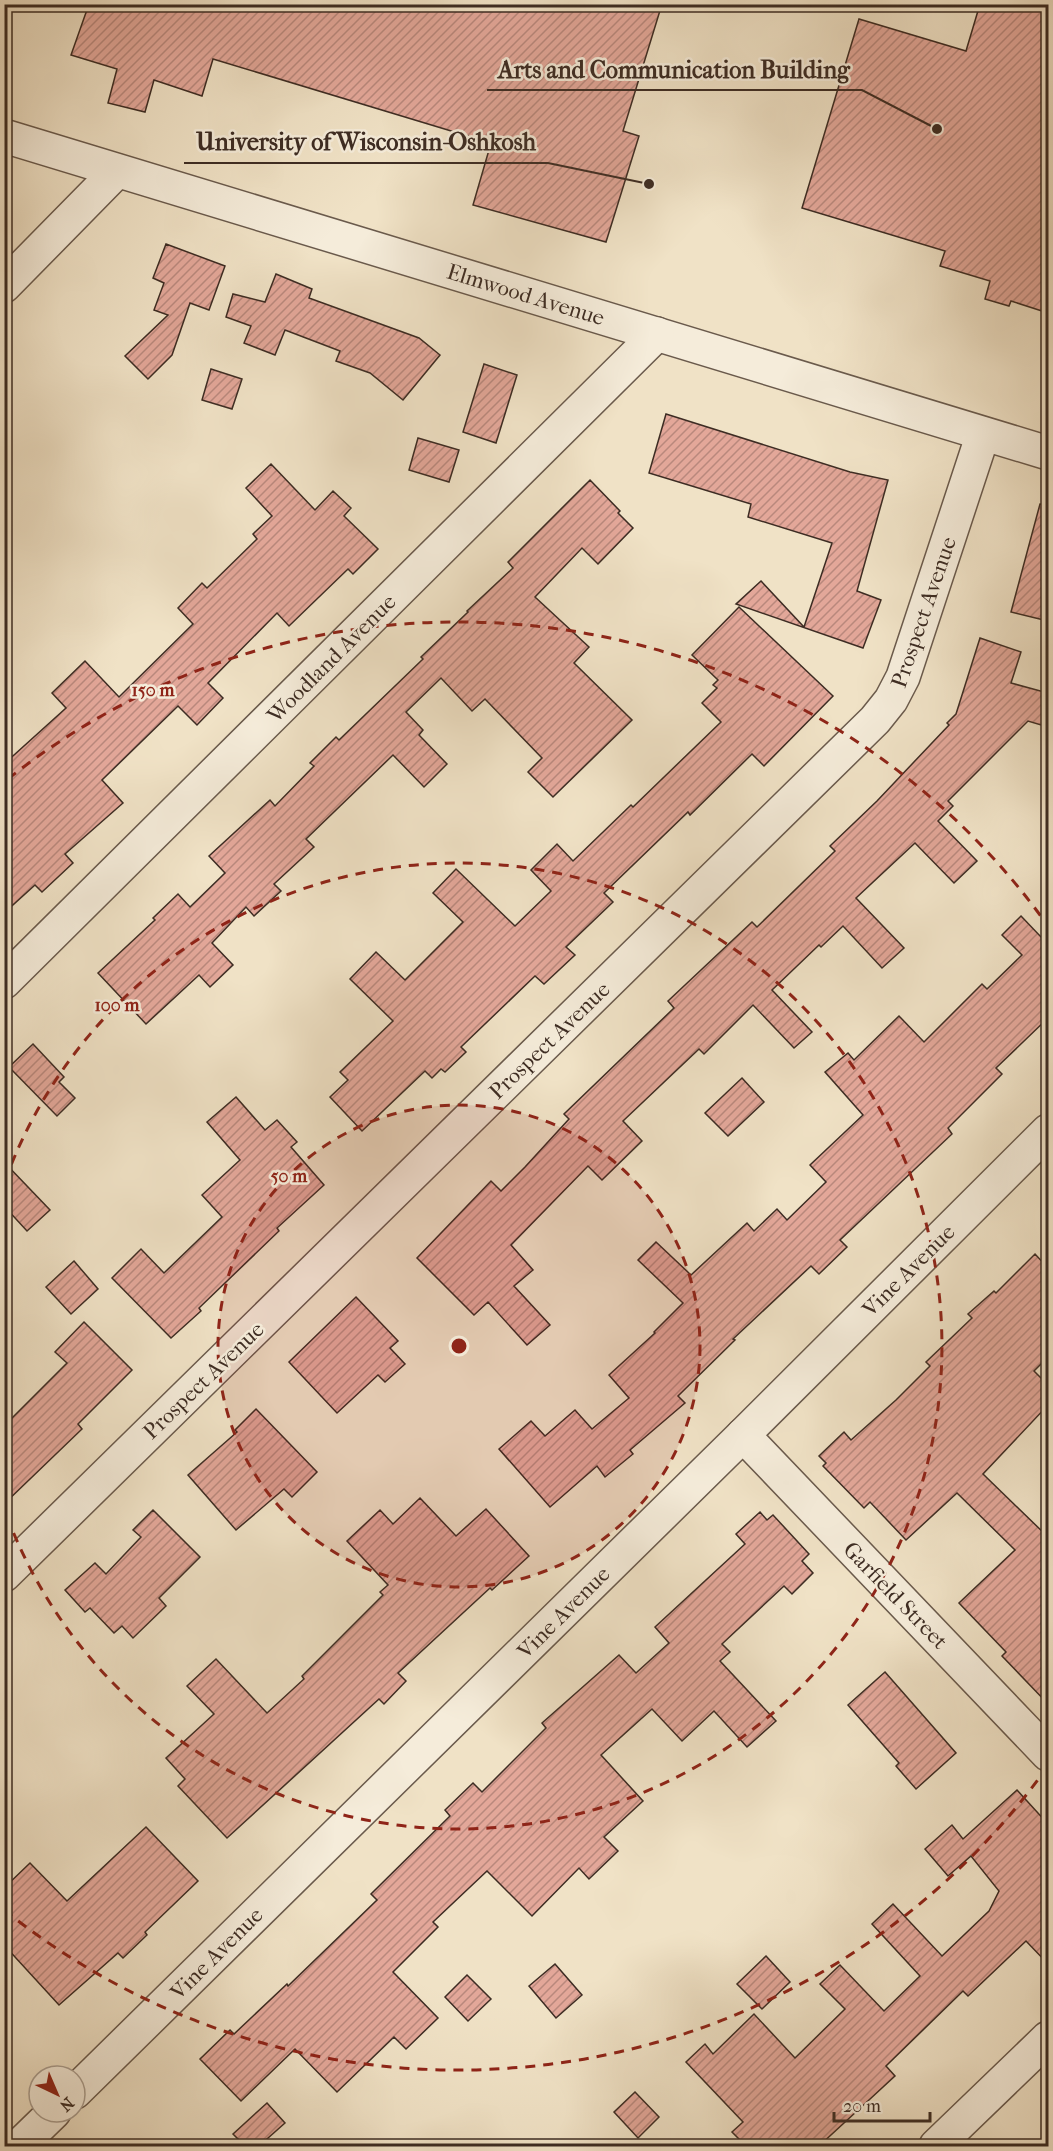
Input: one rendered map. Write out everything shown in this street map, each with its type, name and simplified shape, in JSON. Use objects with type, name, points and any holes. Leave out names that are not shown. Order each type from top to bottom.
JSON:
[{"type":"street","name":"Elmwood Avenue","points":[[4,136],[1048,453]]},
{"type":"street","points":[[4,286],[117,171]]},
{"type":"street","name":"Woodland Avenue","points":[[4,982],[657,334]]},
{"type":"street","name":"Prospect Avenue","points":[[4,1575],[875,720],[891,700],[903,677],[983,434]]},
{"type":"street","name":"Vine Avenue","points":[[87,2080],[743,1435],[1048,1131]]},
{"type":"street","name":"Garfield Street","points":[[743,1435],[1048,1754]]},
{"type":"street","points":[[936,2146],[1048,2038]]},
{"type":"street","points":[[19,2146],[42,2124]]},
{"type":"building","points":[[89,4],[662,4],[623,131],[639,136],[606,242],[473,205],[491,143],[213,59],[202,96],[154,80],[145,112],[108,103],[117,69],[71,55]]},
{"type":"building","points":[[980,4],[1048,4],[1048,313],[1011,301],[1009,306],[985,299],[990,281],[940,266],[945,251],[802,208],[859,19],[966,51]]},
{"type":"building","points":[[166,244],[225,266],[209,310],[190,303],[172,355],[148,379],[125,356],[168,315],[154,310],[164,283],[153,278]]},
{"type":"building","points":[[276,274],[312,289],[309,298],[419,338],[440,355],[403,400],[370,373],[336,361],[340,351],[285,330],[275,355],[244,343],[251,326],[226,317],[233,294],[265,302]]},
{"type":"building","points":[[484,364],[517,375],[496,443],[463,432]]},
{"type":"building","points":[[211,369],[242,379],[232,409],[202,400]]},
{"type":"building","points":[[666,414],[850,472],[888,480],[857,591],[881,600],[863,648],[736,604],[761,581],[804,627],[832,543],[748,517],[751,504],[649,473]]},
{"type":"building","points":[[418,438],[459,450],[449,482],[409,470]]},
{"type":"building","points":[[271,464],[315,510],[333,491],[351,508],[344,516],[378,549],[353,574],[348,569],[289,626],[277,613],[208,683],[223,698],[197,725],[178,706],[102,780],[123,803],[65,854],[73,863],[42,892],[35,885],[4,913],[4,764],[66,708],[52,693],[85,661],[119,697],[193,624],[178,608],[202,583],[207,588],[257,539],[253,534],[272,516],[246,488]]},
{"type":"building","points":[[590,480],[633,528],[598,564],[582,548],[535,597],[589,647],[574,663],[632,720],[553,797],[528,772],[542,758],[485,699],[472,711],[441,678],[406,712],[423,730],[419,735],[447,764],[424,787],[393,755],[306,839],[314,847],[274,884],[281,891],[254,916],[246,907],[212,943],[233,965],[210,987],[199,975],[146,1024],[98,973],[155,920],[153,918],[178,894],[190,907],[225,873],[209,856],[270,800],[275,806],[314,766],[310,763],[336,737],[339,740],[513,568],[508,562]]},
{"type":"building","points":[[1040,504],[1048,505],[1048,621],[1011,612]]},
{"type":"building","points":[[739,607],[833,696],[764,766],[752,754],[690,815],[688,812],[604,893],[613,902],[566,947],[575,955],[544,984],[535,976],[461,1047],[466,1052],[445,1072],[441,1069],[432,1078],[425,1071],[362,1131],[330,1097],[348,1080],[340,1072],[393,1021],[350,979],[376,952],[405,980],[463,922],[433,893],[456,869],[515,926],[551,891],[531,870],[557,844],[573,861],[721,722],[702,703],[717,688],[713,685],[718,680],[692,655]]},
{"type":"building","points":[[980,638],[1021,652],[1011,683],[1048,693],[1048,727],[1028,721],[948,801],[953,806],[938,821],[977,861],[954,883],[915,843],[856,898],[904,948],[882,968],[843,926],[821,947],[819,945],[772,990],[812,1032],[794,1048],[753,1005],[704,1054],[699,1049],[623,1121],[642,1141],[602,1180],[588,1166],[511,1245],[533,1270],[514,1286],[550,1325],[527,1345],[488,1302],[474,1315],[417,1258],[491,1181],[501,1191],[569,1119],[564,1114],[674,1008],[668,1001],[752,922],[757,927],[835,851],[830,846],[877,801],[949,725],[947,723],[956,714]]},
{"type":"building","points":[[1021,916],[1041,937],[1048,930],[1048,1018],[996,1068],[1002,1074],[948,1128],[952,1134],[840,1240],[847,1247],[819,1274],[811,1266],[733,1339],[735,1340],[678,1396],[685,1403],[630,1450],[633,1454],[605,1477],[597,1466],[550,1507],[499,1449],[531,1421],[545,1436],[575,1410],[592,1429],[629,1398],[609,1375],[655,1333],[683,1303],[638,1260],[656,1242],[691,1275],[747,1223],[754,1231],[777,1209],[787,1220],[826,1182],[810,1165],[863,1115],[825,1072],[848,1053],[854,1060],[899,1016],[924,1042],[982,984],[987,989],[1022,955],[1002,935]]},
{"type":"building","points":[[33,1044],[64,1077],[59,1082],[75,1098],[57,1116],[9,1067]]},
{"type":"building","points":[[742,1078],[764,1102],[728,1136],[705,1113]]},
{"type":"building","points":[[236,1097],[265,1130],[277,1120],[297,1142],[291,1147],[324,1185],[277,1228],[279,1231],[199,1308],[201,1311],[171,1338],[112,1278],[141,1249],[164,1273],[222,1217],[202,1195],[240,1160],[207,1122]]},
{"type":"building","points":[[4,1162],[50,1210],[27,1231],[4,1206]]},
{"type":"building","points":[[1035,1254],[1048,1268],[1048,1357],[1034,1371],[1048,1385],[1048,1405],[983,1474],[1048,1537],[1048,1704],[1002,1656],[1006,1652],[959,1603],[1015,1550],[957,1493],[906,1540],[870,1502],[864,1508],[823,1466],[826,1463],[819,1456],[844,1432],[851,1440],[896,1400],[930,1366],[926,1362],[972,1318],[968,1314],[994,1291],[996,1293]]},
{"type":"building","points":[[74,1261],[98,1289],[71,1314],[46,1287]]},
{"type":"building","points":[[356,1297],[398,1341],[390,1348],[405,1364],[385,1382],[378,1375],[337,1413],[289,1362]]},
{"type":"building","points":[[84,1322],[132,1370],[78,1424],[82,1429],[4,1504],[4,1426],[67,1363],[55,1352]]},
{"type":"building","points":[[256,1409],[317,1472],[292,1497],[284,1489],[236,1530],[188,1475],[237,1432],[235,1430]]},
{"type":"building","points":[[420,1498],[456,1536],[486,1509],[529,1556],[492,1590],[490,1588],[398,1673],[406,1681],[384,1704],[379,1699],[227,1838],[178,1786],[185,1779],[166,1758],[214,1714],[187,1686],[216,1659],[267,1713],[304,1679],[302,1676],[383,1595],[380,1592],[388,1585],[347,1541],[380,1510],[393,1524]]},
{"type":"building","points":[[153,1510],[200,1557],[159,1598],[166,1606],[133,1638],[122,1626],[114,1633],[90,1608],[85,1612],[65,1590],[95,1563],[106,1574],[141,1537],[133,1530]]},
{"type":"building","points":[[760,1512],[767,1520],[773,1515],[809,1554],[802,1561],[813,1573],[792,1594],[784,1586],[722,1644],[730,1652],[720,1661],[776,1721],[747,1747],[714,1711],[682,1741],[652,1709],[601,1755],[643,1801],[604,1837],[618,1851],[589,1879],[579,1868],[532,1916],[487,1871],[433,1922],[438,1927],[393,1972],[438,2018],[406,2049],[394,2037],[337,2092],[295,2049],[241,2101],[200,2059],[230,2030],[234,2034],[287,1984],[288,1986],[377,1900],[371,1894],[450,1816],[445,1810],[473,1783],[482,1792],[546,1728],[542,1723],[619,1655],[636,1673],[669,1643],[655,1627],[745,1544],[736,1534]]},
{"type":"building","points":[[885,1672],[956,1753],[916,1789],[896,1766],[899,1763],[848,1705]]},
{"type":"building","points":[[1017,1790],[1048,1824],[1048,1964],[1026,1941],[968,1996],[963,1991],[886,2066],[895,2076],[819,2146],[746,2146],[732,2132],[743,2122],[686,2062],[705,2044],[713,2054],[754,2014],[795,2058],[845,2009],[820,1984],[840,1965],[884,2011],[920,1976],[872,1924],[893,1904],[942,1956],[989,1911],[999,1891],[971,1856],[948,1876],[925,1849],[952,1825],[963,1839]]},
{"type":"building","points":[[146,1827],[198,1881],[145,1932],[147,1935],[123,1958],[118,1953],[59,2005],[4,1945],[4,1888],[30,1863],[67,1901]]},
{"type":"building","points":[[766,1956],[790,1982],[762,2009],[737,1984]]},
{"type":"building","points":[[555,1964],[582,1995],[556,2018],[529,1986]]},
{"type":"building","points":[[467,1975],[491,1999],[468,2021],[445,1997]]},
{"type":"building","points":[[635,2092],[659,2117],[638,2138],[614,2112]]},
{"type":"building","points":[[267,2103],[285,2123],[259,2146],[245,2146],[233,2134]]},
{"type":"place","name":"Arts and Communication Building","points":[[937,129]]},
{"type":"place","name":"University of Wisconsin-Oshkosh","points":[[649,184]]}]
